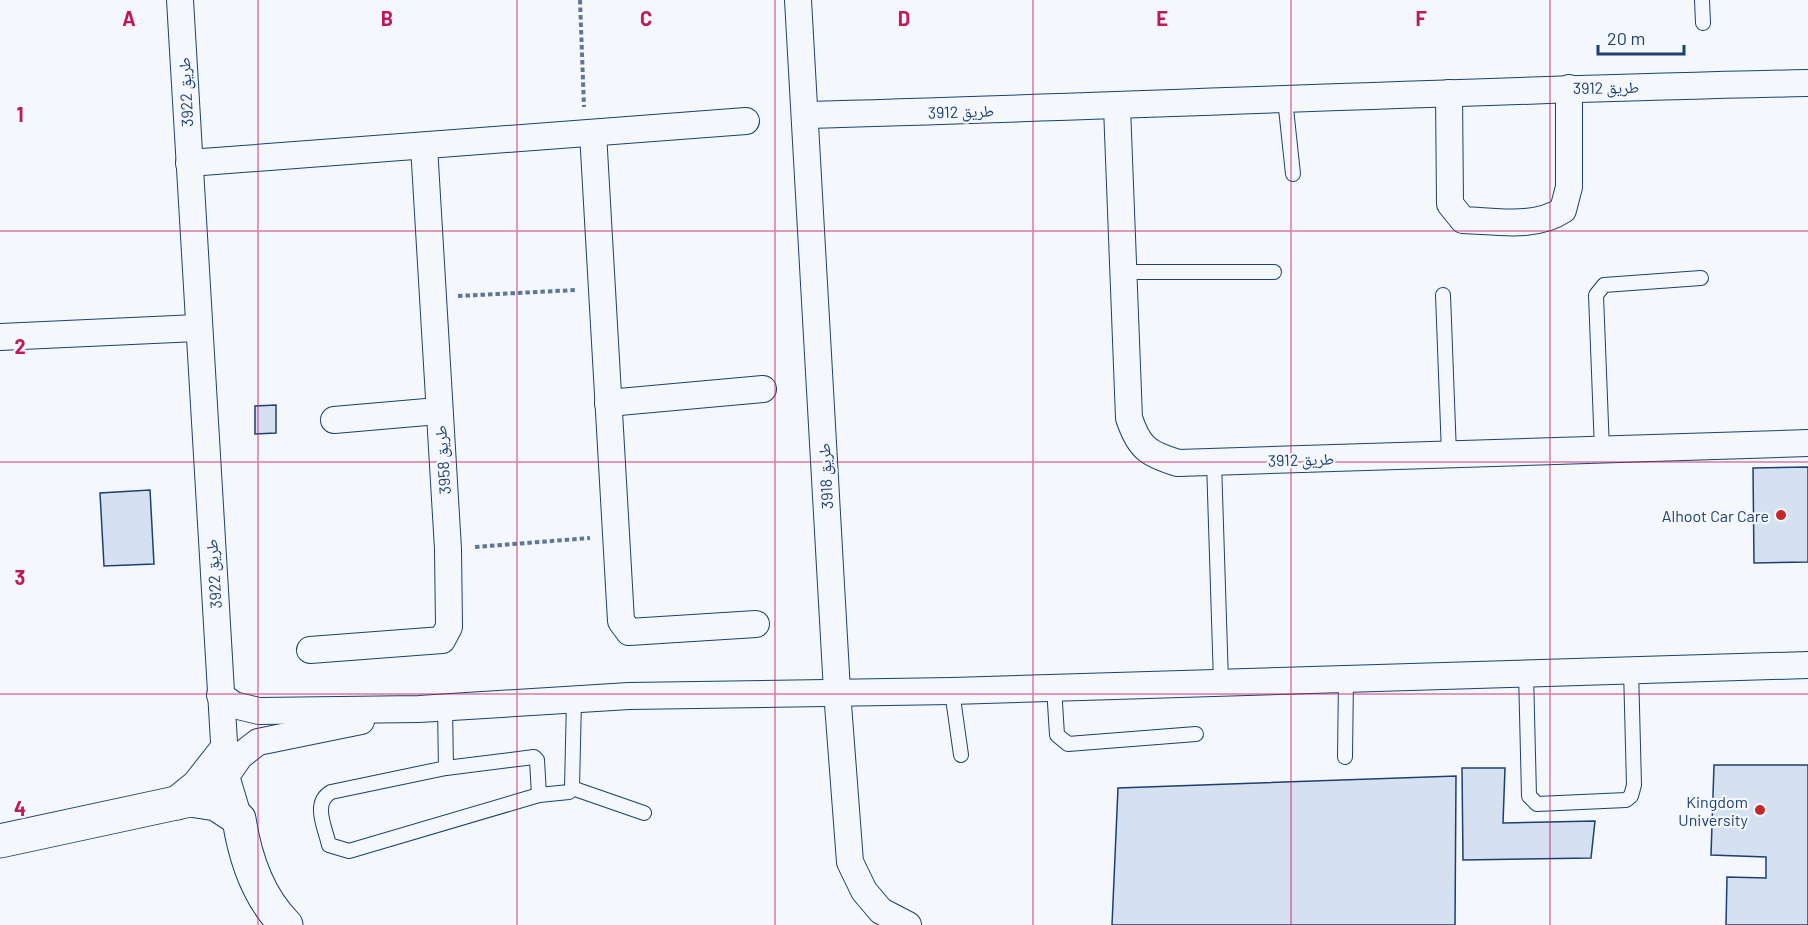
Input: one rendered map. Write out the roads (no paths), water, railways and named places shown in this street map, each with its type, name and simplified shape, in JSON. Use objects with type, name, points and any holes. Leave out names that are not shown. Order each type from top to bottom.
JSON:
[{"type":"main road","points":[[177,803],[225,764]]},
{"type":"main road","points":[[0,841],[177,803],[204,800],[216,804],[239,819],[248,863],[257,884],[268,903],[286,925]]},
{"type":"street","name":"طريق 3922","points":[[180,0],[197,328],[220,695],[225,764],[239,819]]},
{"type":"street","name":"طريق 3918","points":[[798,0],[837,691],[850,862],[864,891],[881,911],[908,925]]},
{"type":"street","name":"طريق 3912","points":[[805,115],[1116,107],[1569,88],[1808,83]]},
{"type":"street","points":[[1449,93],[1450,204],[1454,213],[1463,220],[1528,222],[1551,218],[1563,210],[1569,187],[1569,88]]},
{"type":"street","name":"طريق 3912","points":[[1116,107],[1129,418],[1136,440],[1154,456],[1178,463],[1808,443]]},
{"type":"street","points":[[189,163],[746,121]]},
{"type":"street","points":[[589,133],[621,621],[629,632],[756,624]]},
{"type":"street","name":"طريق 3958","points":[[310,650],[442,640],[449,627],[448,549],[424,146]]},
{"type":"street","points":[[0,337],[197,328]]},
{"type":"street","points":[[608,403],[763,389]]},
{"type":"street","points":[[334,420],[438,411]]},
{"type":"street","points":[[220,695],[234,705],[260,711],[419,709],[574,700],[837,691],[952,691],[1808,665]]},
{"type":"street","points":[[225,764],[258,742],[419,709]]},
{"type":"lane","points":[[1702,0],[1703,23]]},
{"type":"lane","points":[[1285,99],[1293,174]]},
{"type":"lane","points":[[1123,272],[1274,272]]},
{"type":"lane","points":[[1602,450],[1596,295],[1599,289],[1604,285],[1701,278]]},
{"type":"lane","points":[[1443,295],[1449,454]]},
{"type":"lane","points":[[1215,462],[1221,682]]},
{"type":"lane","points":[[1526,672],[1529,796],[1537,804],[1626,800],[1631,796],[1634,785],[1630,669]]},
{"type":"lane","points":[[1344,756],[1346,678]]},
{"type":"lane","points":[[1054,687],[1057,735],[1068,744],[1196,734]]},
{"type":"lane","points":[[952,691],[961,755]]},
{"type":"lane","points":[[539,795],[537,760],[534,757],[446,768],[331,792],[324,796],[320,806],[329,845],[349,851],[539,795],[569,792],[572,788],[574,700]]},
{"type":"lane","points":[[445,707],[446,768]]},
{"type":"lane","points":[[572,788],[644,813]]},
{"type":"place","name":"Alhoot Car Care","points":[[1781,515]]},
{"type":"place","name":"Kingdom University","points":[[1760,810]]}]
